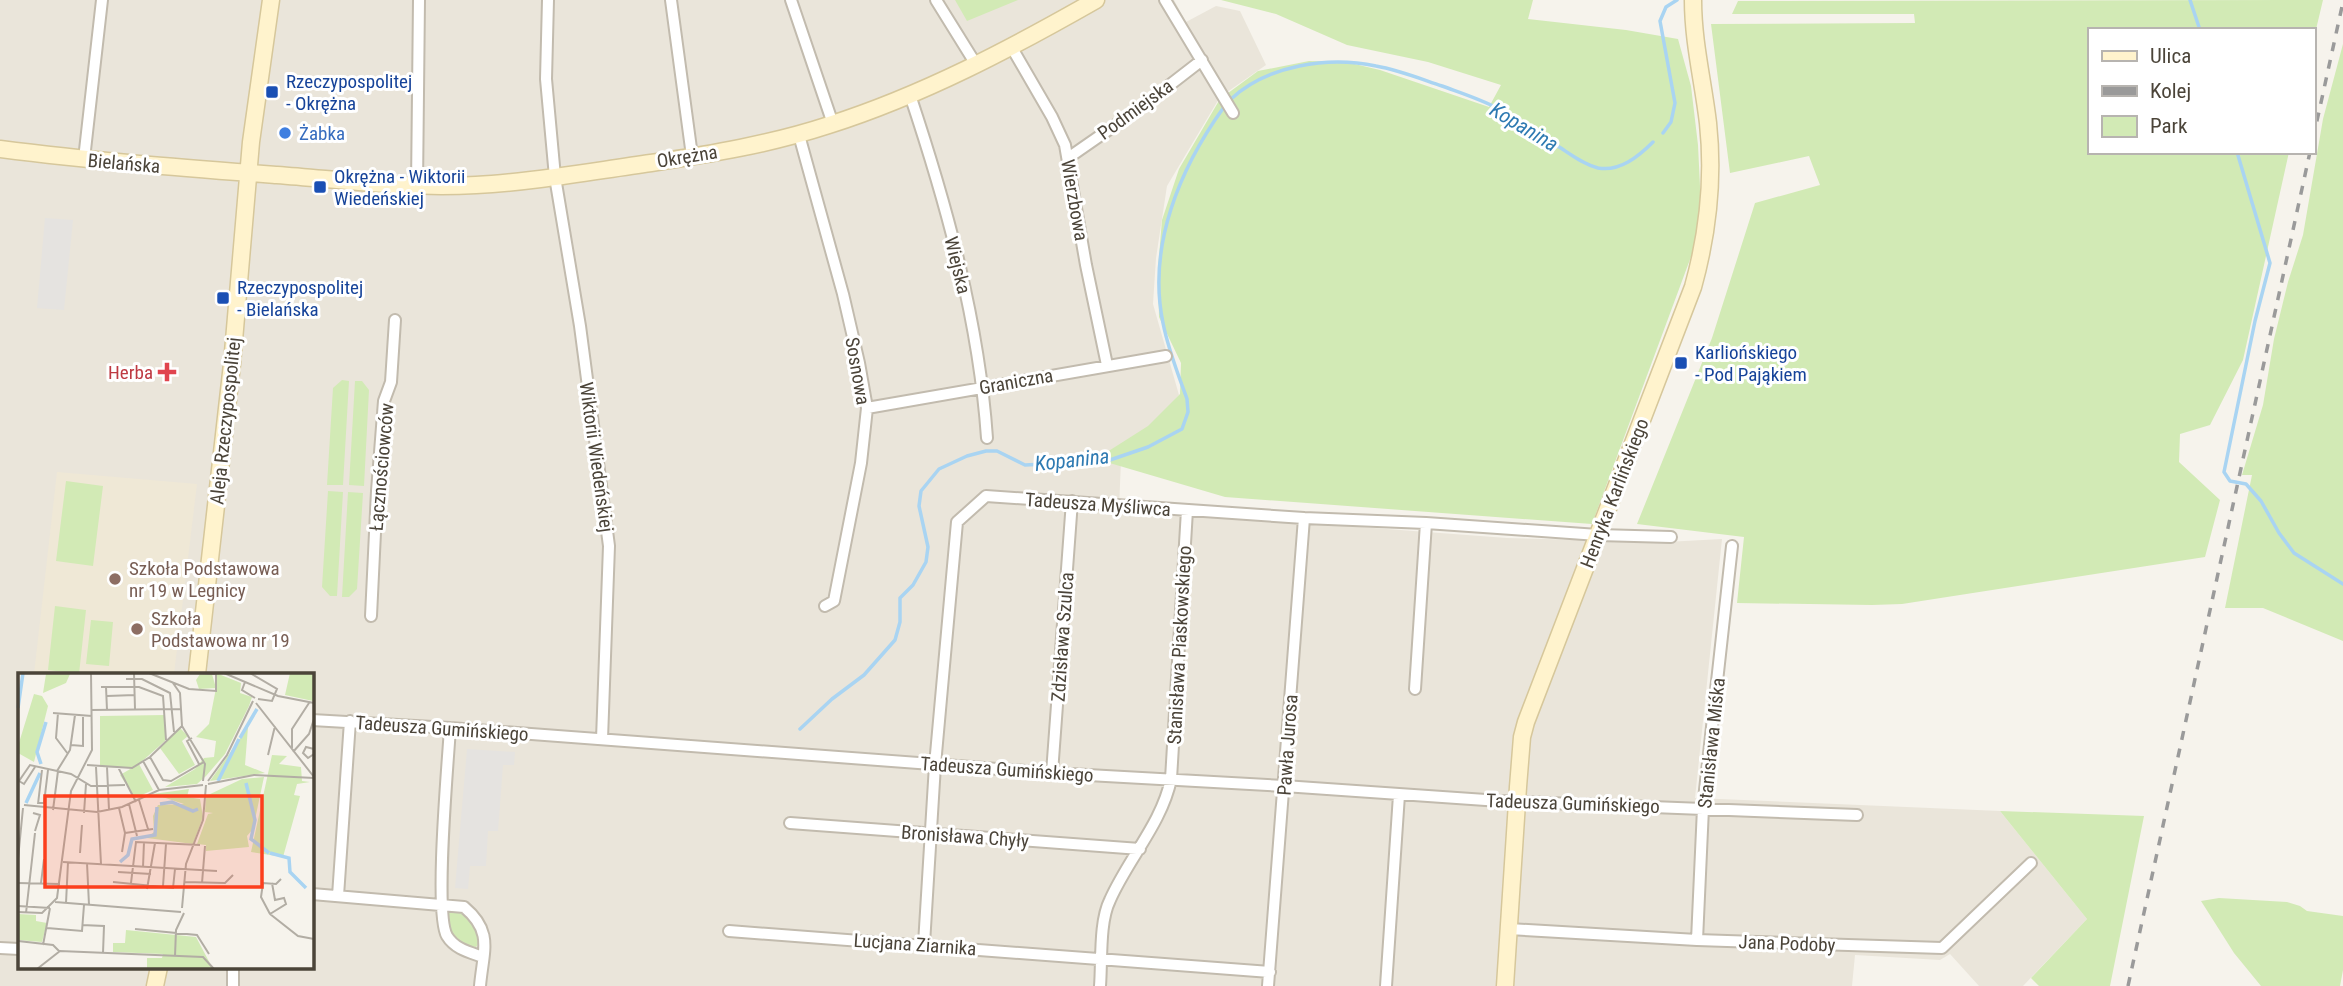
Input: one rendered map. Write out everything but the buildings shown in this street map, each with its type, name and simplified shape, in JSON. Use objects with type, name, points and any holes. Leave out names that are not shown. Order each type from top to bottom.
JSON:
[{"type":"street","points":[[85,159],[102,0]]},
{"type":"street","name":"Aleja Rzeczypospolitej","points":[[197,673],[232,364],[257,97],[271,0]]},
{"type":"street","points":[[417,186],[419,0]]},
{"type":"street","name":"Wiktorii Wiedeńskiej","points":[[548,0],[546,79],[555,177],[580,326],[609,546],[602,739]]},
{"type":"street","points":[[671,0],[692,156]]},
{"type":"street","points":[[791,0],[833,124]]},
{"type":"street","points":[[936,0],[977,66]]},
{"type":"street","name":"Okrężna","points":[[249,173],[417,186],[475,185],[555,177],[692,156],[799,135],[910,95],[977,66],[1096,0]]},
{"type":"street","points":[[1165,0],[1233,113]]},
{"type":"street","name":"Henryka Karlińskiego","points":[[1505,986],[1522,737],[1693,288],[1708,223],[1710,143],[1694,37],[1693,0]]},
{"type":"street","name":"Wierzbowa","points":[[1012,48],[1065,145],[1107,365]]},
{"type":"street","name":"Podmiejska","points":[[1068,158],[1140,108],[1202,60]]},
{"type":"street","name":"Wiejska","points":[[910,95],[928,148],[961,272],[984,387],[987,438]]},
{"type":"street","name":"Sosnowa","points":[[799,135],[843,294],[867,408],[861,463],[834,601],[825,606]]},
{"type":"street","name":"Bielańska","points":[[0,149],[249,173]]},
{"type":"street","name":"Łącznościowców","points":[[371,616],[384,401],[391,382],[395,320]]},
{"type":"street","name":"Graniczna","points":[[867,408],[1166,356]]},
{"type":"street","name":"Tadeusza Myśliwca","points":[[924,944],[934,765],[957,522],[986,496],[1304,518],[1671,537]]},
{"type":"street","name":"Zdzisława Szulca","points":[[1052,774],[1072,501]]},
{"type":"street","name":"Stanisława Piaskowskiego","points":[[1100,986],[1105,914],[1110,900],[1140,849],[1168,791],[1171,779],[1187,510]]},
{"type":"street","name":"Pawła Jurosa","points":[[1268,986],[1304,518]]},
{"type":"street","points":[[1415,689],[1426,523]]},
{"type":"street","name":"Stanisława Miśka","points":[[1697,940],[1703,808],[1732,546]]},
{"type":"street","name":"Tadeusza Gumińskiego","points":[[313,720],[602,739],[1052,774],[1171,779],[1517,802],[1857,815]]},
{"type":"street","points":[[338,896],[350,721]]},
{"type":"street","points":[[450,728],[442,921],[447,936],[459,949],[483,957]]},
{"type":"street","points":[[1386,986],[1399,795]]},
{"type":"street","name":"Bronisława Chyły","points":[[790,823],[1140,849]]},
{"type":"street","name":"Jana Podoby","points":[[1509,929],[1697,940],[1942,948],[2031,863]]},
{"type":"street","points":[[313,894],[464,907],[483,926],[480,986]]},
{"type":"street","name":"Lucjana Ziarnika","points":[[729,931],[1269,972]]},
{"type":"street","points":[[0,948],[18,949]]},
{"type":"street","points":[[155,986],[159,968]]},
{"type":"street","points":[[233,968],[233,986]]},
{"type":"shaded area","points":[[0,0],[1174,0],[1186,22],[1216,6],[1240,11],[1266,65],[1220,97],[1167,186],[1156,258],[1153,304],[1179,395],[1121,460],[1119,509],[1507,538],[1666,542],[1722,539],[1695,798],[2000,811],[2087,919],[2023,986],[1979,986],[1950,954],[1940,960],[1855,955],[1852,986],[0,986]]},
{"type":"shaded area","points":[[45,218],[73,220],[64,310],[37,308]]},
{"type":"shaded area","name":"Szkoła Podstawowa nr 19 w Legnicy","points":[[57,472],[197,484],[174,673],[34,673]]},
{"type":"shaded area","points":[[467,749],[515,752],[514,765],[503,765],[498,831],[488,831],[486,866],[470,866],[468,889],[455,888]]},
{"type":"green space","points":[[955,0],[1018,0],[967,21]]},
{"type":"green space","points":[[1221,0],[1533,0],[1528,19],[1678,39],[1691,86],[1698,145],[1702,227],[1592,524],[1225,497],[1096,459],[1148,426],[1180,394],[1181,363],[1159,317],[1158,268],[1162,220],[1179,169],[1220,99],[1258,71],[1309,61],[1346,62],[1380,70],[1489,107],[1501,85],[1428,62],[1347,45],[1276,14]]},
{"type":"green space","points":[[2323,0],[2315,34],[2315,28],[2088,28],[2088,154],[2289,154],[2243,360],[2210,425],[2180,434],[2179,462],[2220,500],[2205,557],[1902,604],[1737,603],[1744,537],[1637,524],[1712,338],[1755,203],[1820,185],[1809,156],[1730,173],[1711,24],[1915,23],[1914,14],[1732,14],[1738,1]]},
{"type":"green space","points":[[2343,44],[2343,641],[2263,608],[2225,608],[2252,475],[2242,475],[2263,405],[2274,339],[2303,235],[2323,119]]},
{"type":"green space","points":[[342,380],[349,381],[343,485],[327,485],[333,388]]},
{"type":"green space","points":[[355,381],[362,381],[369,390],[364,486],[349,485]]},
{"type":"green space","points":[[66,481],[103,486],[93,566],[56,561]]},
{"type":"green space","points":[[328,491],[343,492],[337,596],[330,596],[322,587]]},
{"type":"green space","points":[[348,492],[363,493],[357,589],[349,597],[342,597]]},
{"type":"green space","points":[[55,606],[86,610],[79,673],[48,670]]},
{"type":"green space","points":[[91,620],[113,622],[109,666],[86,664]]},
{"type":"green space","points":[[2000,811],[2144,816],[2110,986],[2039,986],[2031,978],[2087,919]]},
{"type":"green space","points":[[2219,898],[2287,902],[2307,911],[2343,916],[2343,970],[2340,986],[2261,986],[2234,953],[2201,901]]},
{"type":"green space","points":[[454,909],[471,919],[481,940],[476,947],[464,945],[449,930],[447,910]]},
{"type":"waterway","name":"Kopanina","points":[[1663,133],[1671,122],[1675,103],[1660,21],[1666,7],[1677,0]]},
{"type":"waterway","points":[[2190,0],[2199,28]]},
{"type":"waterway","name":"Kopanina","points":[[1231,99],[1246,87],[1280,71],[1319,63],[1358,63],[1401,72],[1484,102],[1581,161],[1598,168],[1621,165],[1653,142]]},
{"type":"waterway","name":"Kopanina","points":[[800,729],[832,699],[864,675],[895,640],[900,622],[900,598],[913,585],[926,562],[928,547],[919,506],[921,491],[939,469],[967,456],[986,451],[997,451],[1025,465],[1107,461],[1148,447],[1182,429],[1188,412],[1187,399],[1163,323],[1159,294],[1160,265],[1171,209],[1181,182],[1224,107]]},
{"type":"waterway","points":[[2238,154],[2270,263],[2255,321],[2224,472],[2230,481],[2246,484],[2261,501],[2294,553],[2343,584]]},
{"type":"railway","points":[[2315,130],[2343,2]]},
{"type":"railway","points":[[2128,986],[2310,154]]},
{"type":"place","name":"Rzeczypospolitej - Okrężna","points":[[272,92]]},
{"type":"place","name":"Żabka","points":[[285,133]]},
{"type":"place","name":"Okrężna - Wiktorii Wiedeńskiej","points":[[320,187]]},
{"type":"place","name":"Rzeczypospolitej - Bielańska","points":[[223,298]]},
{"type":"place","name":"Karliońskiego - Pod Pająkiem","points":[[1681,363]]},
{"type":"place","name":"Herba","points":[[167,372]]},
{"type":"place","name":"Szkoła Podstawowa nr 19 w Legnicy","points":[[115,579]]},
{"type":"place","name":"Szkoła Podstawowa nr 19","points":[[137,629]]}]
